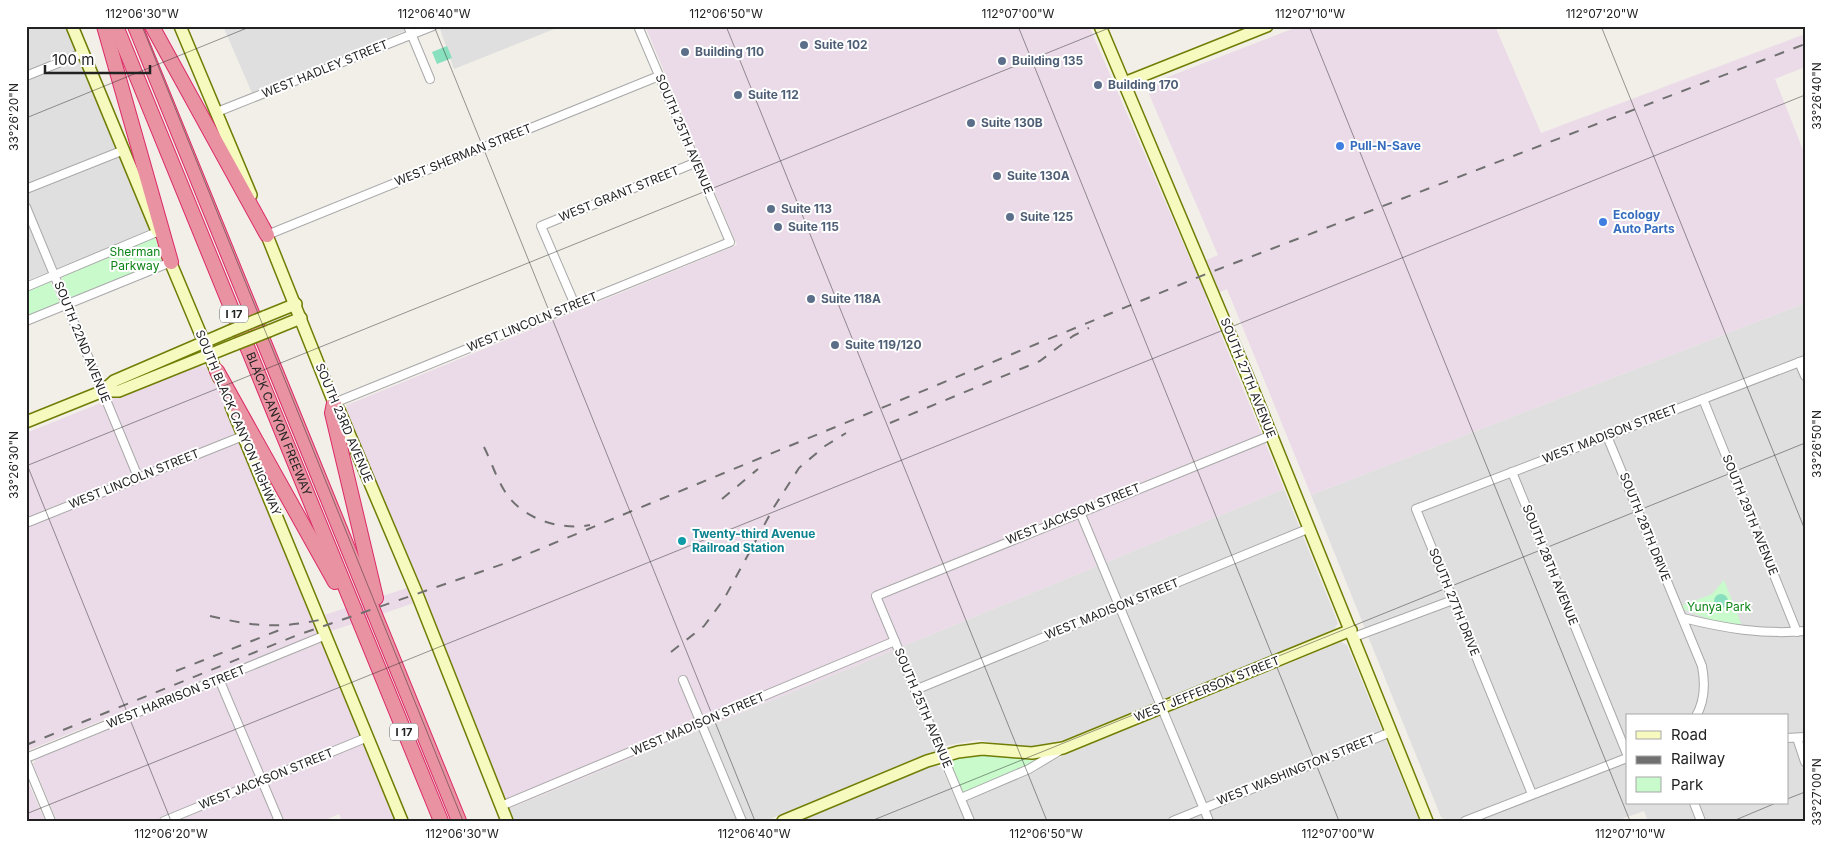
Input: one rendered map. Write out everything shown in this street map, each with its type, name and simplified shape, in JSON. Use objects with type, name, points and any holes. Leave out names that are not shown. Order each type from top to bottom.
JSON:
[{"type":"highway","points":[[104,26],[171,262]]},
{"type":"highway","name":"BLACK CANYON FREEWAY","points":[[116,26],[441,821]]},
{"type":"highway","name":"BLACK CANYON FREEWAY","points":[[135,26],[459,821]]},
{"type":"highway","points":[[152,26],[267,235]]},
{"type":"highway","points":[[217,371],[368,643]]},
{"type":"highway","points":[[334,403],[332,413],[389,650]]},
{"type":"main road","name":"SOUTH BLACK CANYON HIGHWAY","points":[[72,26],[217,371],[402,821]]},
{"type":"main road","name":"SOUTH 23RD AVENUE","points":[[180,26],[296,304],[334,403],[339,410],[413,586],[507,821]]},
{"type":"main road","name":"SOUTH 27TH AVENUE","points":[[1100,26],[1272,435],[1426,819]]},
{"type":"main road","points":[[1124,83],[1267,26]]},
{"type":"main road","points":[[26,422],[102,391],[114,382],[222,334],[296,304]]},
{"type":"main road","points":[[102,391],[119,391],[301,318]]},
{"type":"main road","name":"WEST JEFFERSON STREET","points":[[783,821],[943,756],[969,749],[1032,753],[1063,748],[1353,634]]},
{"type":"street","points":[[408,26],[430,79]]},
{"type":"street","name":"WEST HADLEY STREET","points":[[216,112],[433,26]]},
{"type":"street","name":"SOUTH 25TH AVENUE","points":[[638,26],[730,242]]},
{"type":"street","points":[[26,76],[83,53]]},
{"type":"street","name":"WEST SHERMAN STREET","points":[[267,235],[659,76]]},
{"type":"street","points":[[26,190],[124,150]]},
{"type":"street","name":"WEST GRANT STREET","points":[[575,305],[541,226],[697,162]]},
{"type":"street","name":"SOUTH 22ND AVENUE","points":[[26,207],[138,477]]},
{"type":"street","points":[[26,286],[157,232]]},
{"type":"street","name":"WEST LINCOLN STREET","points":[[334,403],[730,242]]},
{"type":"street","points":[[26,320],[171,262]]},
{"type":"street","points":[[1802,361],[1805,376]]},
{"type":"street","name":"WEST MADISON STREET","points":[[1416,509],[1802,361]]},
{"type":"street","name":"SOUTH 29TH AVENUE","points":[[1703,399],[1801,631]]},
{"type":"street","name":"WEST JACKSON STREET","points":[[876,596],[1272,435]]},
{"type":"street","name":"WEST LINCOLN STREET","points":[[26,523],[243,436]]},
{"type":"street","name":"SOUTH 28TH DRIVE","points":[[1607,436],[1702,666],[1704,680],[1701,705],[1697,714]]},
{"type":"street","name":"SOUTH 28TH AVENUE","points":[[1512,472],[1626,754]]},
{"type":"street","name":"SOUTH 27TH DRIVE","points":[[1416,509],[1532,794]]},
{"type":"street","points":[[1080,512],[1209,821]]},
{"type":"street","name":"WEST MADISON STREET","points":[[915,690],[1310,528]]},
{"type":"street","name":"SOUTH 25TH AVENUE","points":[[876,596],[970,821]]},
{"type":"street","name":"WEST JEFFERSON STREET","points":[[1353,634],[1453,600]]},
{"type":"street","points":[[1683,618],[1737,630],[1772,633],[1801,631]]},
{"type":"street","name":"WEST HARRISON STREET","points":[[26,760],[326,636]]},
{"type":"street","name":"WEST MADISON STREET","points":[[501,806],[895,641]]},
{"type":"street","points":[[219,679],[279,821]]},
{"type":"street","points":[[683,680],[742,821]]},
{"type":"street","name":"WEST WASHINGTON STREET","points":[[1174,821],[1392,732]]},
{"type":"street","name":"WEST JACKSON STREET","points":[[164,821],[368,737]]},
{"type":"street","points":[[1788,738],[1801,737],[1805,762]]},
{"type":"street","name":"WEST JEFFERSON STREET","points":[[961,798],[1038,765],[1063,748]]},
{"type":"street","points":[[1465,821],[1626,756]]},
{"type":"street","points":[[26,760],[51,821]]},
{"type":"street","points":[[1694,804],[1701,821]]},
{"type":"shaded area","points":[[26,26],[66,26],[151,230],[26,281]]},
{"type":"shaded area","points":[[223,26],[417,26],[252,93]]},
{"type":"shaded area","points":[[439,26],[562,26],[454,69]]},
{"type":"shaded area","points":[[645,26],[1089,26],[1193,266],[1218,255],[1149,94],[1152,83],[1300,26],[1495,26],[1541,133],[1805,34],[1805,67],[1775,79],[1805,155],[1805,303],[1311,495],[1227,289],[1206,298],[1284,489],[508,809],[423,600],[287,646],[26,751],[26,433],[195,365],[206,367],[213,376],[321,616],[416,585],[345,413],[347,405],[737,245]]},
{"type":"shaded area","points":[[1805,303],[1805,821],[1648,821],[1644,811],[1616,821],[1447,821],[1441,817],[1311,495]]},
{"type":"shaded area","points":[[1284,489],[1338,623],[1334,630],[1063,742],[1039,748],[1023,748],[978,740],[949,745],[765,821],[513,821],[508,809]]},
{"type":"shaded area","points":[[1341,642],[1347,645],[1419,821],[799,821],[933,764],[941,767],[957,803],[1035,772],[1050,761]]},
{"type":"shaded area","points":[[320,643],[323,644],[397,821],[342,821],[339,814],[323,821],[57,821],[33,764],[36,758]]},
{"type":"shaded area","points":[[26,777],[45,821],[26,821]]},
{"type":"green space","points":[[447,46],[452,58],[437,64],[432,52]]},
{"type":"green space","name":"Sherman Parkway","points":[[155,238],[164,259],[163,262],[71,299],[69,297],[62,279],[63,274]]},
{"type":"green space","points":[[50,281],[60,303],[26,318],[26,289]]},
{"type":"green space","name":"Yunya Park","points":[[1724,580],[1742,626],[1712,620],[1683,609],[1681,606],[1712,594]]},
{"type":"green space","points":[[1718,594],[1724,594],[1728,601],[1724,608],[1718,608],[1714,604],[1714,598]]},
{"type":"green space","points":[[1063,748],[961,798],[943,756]]},
{"type":"railway","points":[[26,745],[295,636],[506,563],[1206,274],[1805,44]]},
{"type":"railway","points":[[890,423],[1040,361],[1073,336],[1089,328]]},
{"type":"railway","points":[[671,652],[704,626],[724,599],[774,507],[799,468],[825,446],[846,433]]},
{"type":"railway","points":[[484,447],[498,480],[511,500],[520,508],[530,515],[553,524],[566,526],[590,525]]},
{"type":"railway","points":[[722,499],[758,469]]},
{"type":"railway","points":[[210,616],[241,623],[269,625],[297,624],[328,618]]},
{"type":"railway","points":[[176,671],[282,629]]},
{"type":"place","name":"Suite 102","points":[[804,45]]},
{"type":"place","name":"Building 110","points":[[685,52]]},
{"type":"place","name":"Building 135","points":[[1002,61]]},
{"type":"place","name":"Building 170","points":[[1098,85]]},
{"type":"place","name":"Suite 112","points":[[738,95]]},
{"type":"place","name":"Suite 130B","points":[[971,123]]},
{"type":"place","name":"Pull-N-Save","points":[[1340,146]]},
{"type":"place","name":"Suite 130A","points":[[997,176]]},
{"type":"place","name":"Suite 113","points":[[771,209]]},
{"type":"place","name":"Suite 125","points":[[1010,217]]},
{"type":"place","name":"Ecology Auto Parts","points":[[1603,222]]},
{"type":"place","name":"Suite 115","points":[[778,227]]},
{"type":"place","name":"Suite 118A","points":[[811,299]]},
{"type":"place","name":"Suite 119/120","points":[[835,345]]},
{"type":"place","name":"Twenty-third Avenue Railroad Station","points":[[682,541]]}]
